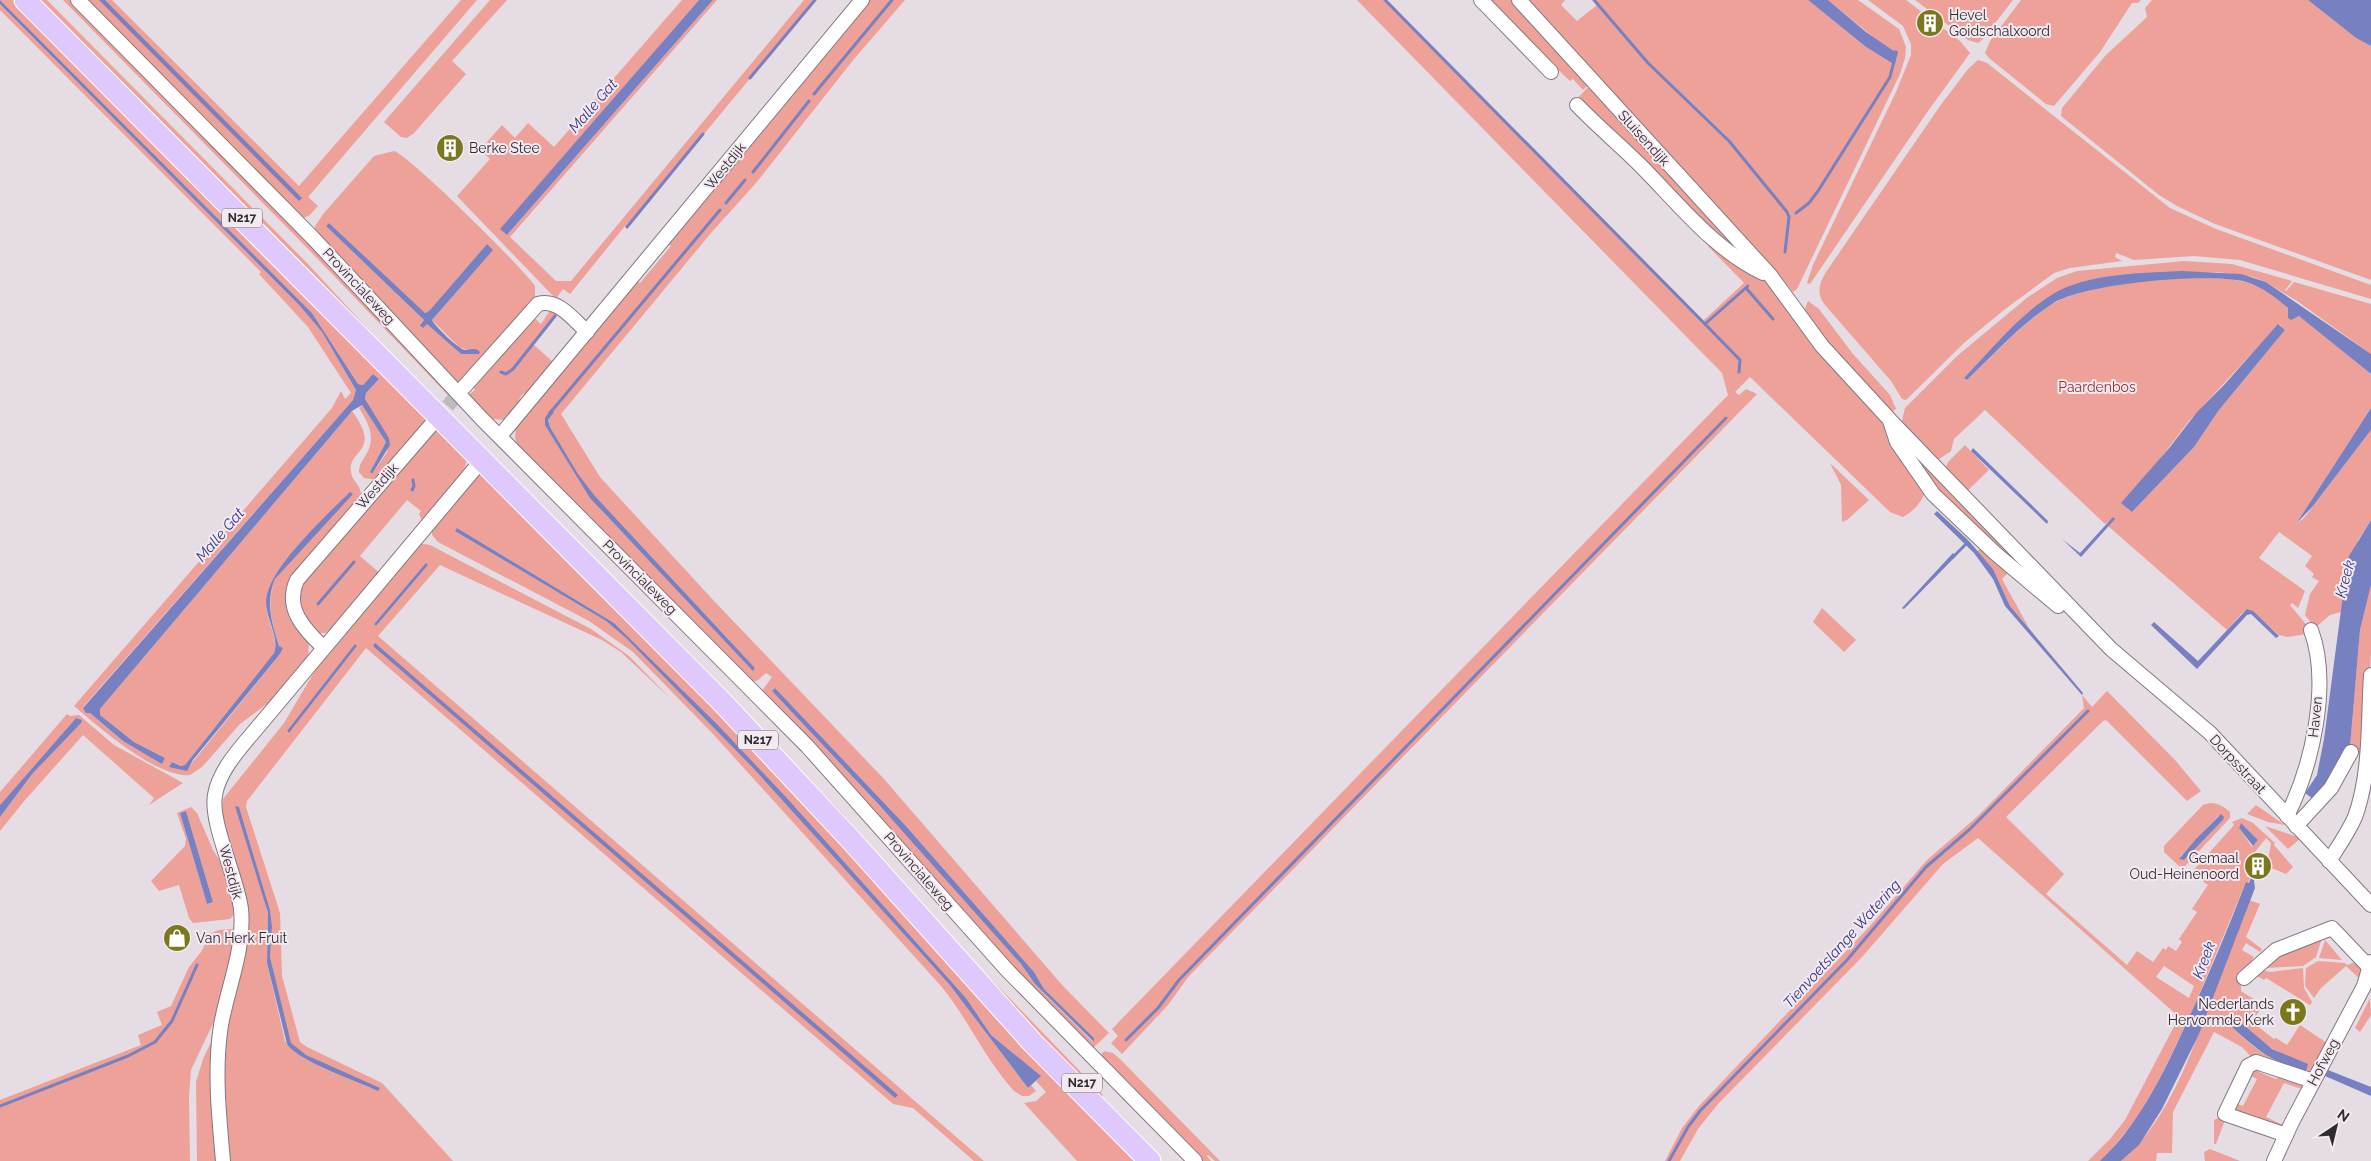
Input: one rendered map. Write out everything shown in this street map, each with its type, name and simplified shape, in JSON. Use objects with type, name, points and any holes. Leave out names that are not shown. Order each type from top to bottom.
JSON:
[{"type":"main road","name":"N217","points":[[25,0],[729,709],[1002,1006],[1032,1042],[1150,1161]]},
{"type":"main road","name":"N217","points":[[1002,1006],[1038,1039],[1160,1161]]},
{"type":"street","name":"Provincialeweg","points":[[78,0],[314,238],[500,436],[807,746],[1007,970],[1195,1161]]},
{"type":"street","name":"Westdijk","points":[[500,436],[862,0]]},
{"type":"street","points":[[1481,0],[1551,72]]},
{"type":"street","name":"Sluisendijk","points":[[1519,0],[1770,275],[1822,346],[1936,468]]},
{"type":"street","name":"Sluisendijk","points":[[1577,104],[1713,239],[1744,262],[1770,275]]},
{"type":"street","points":[[464,387],[538,304],[548,303],[557,306],[587,332]]},
{"type":"street","name":"Dorpsstraat","points":[[1890,420],[1897,442],[1933,494],[2000,558],[2068,614],[2095,633]]},
{"type":"street","name":"Westdijk","points":[[323,647],[305,630],[296,615],[293,594],[297,580],[432,424]]},
{"type":"street","name":"Westdijk","points":[[222,1161],[218,1053],[223,1014],[239,953],[242,927],[238,889],[218,823],[215,793],[238,751],[323,647],[482,460]]},
{"type":"street","name":"Dorpsstraat","points":[[1936,468],[2095,633],[2129,665],[2210,733],[2371,905]]},
{"type":"street","name":"Haven","points":[[2292,821],[2294,802],[2308,765],[2316,718],[2318,660],[2311,630]]},
{"type":"street","points":[[2329,861],[2348,830],[2358,808],[2363,788],[2369,751],[2371,675]]},
{"type":"street","points":[[2292,821],[2310,813],[2336,781],[2351,752]]},
{"type":"street","points":[[2294,802],[2310,813]]},
{"type":"street","points":[[2244,978],[2276,950],[2332,928],[2370,965]]},
{"type":"street","name":"Hofweg","points":[[2274,1161],[2313,1081],[2364,986],[2370,965]]},
{"type":"street","points":[[2286,1135],[2225,1114],[2248,1066],[2256,1062],[2313,1081]]},
{"type":"green space","points":[[0,0],[17,0],[430,418],[377,480],[364,478],[359,472],[360,464],[370,447],[371,435],[368,424],[359,408],[362,405],[386,442],[370,472],[372,474],[387,452],[389,438],[365,400],[366,393],[379,379],[373,374],[363,385],[358,384],[312,313]]},
{"type":"green space","points":[[35,0],[47,0],[307,263],[402,366]]},
{"type":"green space","points":[[63,0],[71,0],[78,6],[310,241],[451,392],[448,395],[314,255]]},
{"type":"green space","points":[[85,0],[112,0],[299,186],[461,0],[477,0],[308,197],[318,206],[310,215],[303,218]]},
{"type":"green space","points":[[490,0],[507,0],[452,61],[466,74],[414,133],[407,138],[401,137],[384,122]]},
{"type":"green space","points":[[682,0],[699,0],[501,229],[507,235],[713,0],[717,0],[510,237],[556,281],[571,281],[804,0],[815,0],[570,294],[563,289],[556,299],[457,196],[490,159],[480,150],[502,125],[515,138],[528,123],[554,147]]},
{"type":"green space","points":[[867,0],[905,0],[854,59],[756,183],[711,233],[561,414],[600,477],[714,601],[884,779],[1063,986],[1109,1033],[1093,1048],[1022,980],[761,692],[772,677],[766,673],[758,680],[752,682],[519,448],[515,438],[516,426],[636,280],[640,283],[671,246],[667,243]],"holes":[[[551,410],[553,412],[548,420],[550,427],[578,473],[545,423]],[[578,474],[595,496],[755,668],[754,670],[602,511]],[[775,688],[905,825],[1034,972],[1044,989],[1094,1038],[1093,1042],[1035,984],[1021,964],[904,832],[772,691]]]},
{"type":"green space","points":[[1357,0],[1387,0],[1703,321],[1744,283],[1708,246],[1711,243],[1759,278],[1772,284],[1885,425],[1926,488],[1921,501],[1907,515],[1903,517],[1890,512],[1750,377],[1735,392],[1739,395],[1746,389],[1757,394],[1189,976],[1168,1005],[1122,1054],[1111,1043],[1118,1036],[1112,1029],[1728,395],[1722,373]]},
{"type":"green space","points":[[1484,0],[1512,0],[1589,84],[1583,90],[1573,79],[1570,81]]},
{"type":"green space","points":[[1525,0],[1565,0],[1561,5],[1577,21],[1597,5],[1592,0],[1808,0],[1866,47],[1895,65],[1896,50],[1894,51],[1872,36],[1828,0],[1858,0],[1899,29],[1906,47],[1900,74],[1797,289],[1793,292],[1783,280],[1781,281]]},
{"type":"green space","points":[[1868,0],[1906,0],[1960,41],[1970,53],[1928,111],[1810,284],[1807,283],[1813,265],[1896,92],[1911,55],[1911,44],[1903,26]]},
{"type":"green space","points":[[1915,0],[2013,0],[1978,43],[1968,40]]},
{"type":"green space","points":[[2021,0],[2141,0],[2138,3],[2132,3],[2100,52],[2054,106],[2046,104],[1985,53],[1990,41]]},
{"type":"green space","points":[[2152,0],[2308,0],[2356,38],[2371,46],[2371,280],[2215,224],[2177,206],[2159,195],[2061,116],[2062,108],[2105,56],[2147,17],[2145,8]]},
{"type":"green space","points":[[0,4],[300,306],[322,332],[356,390],[353,400],[83,707],[123,741],[162,763],[165,758],[134,742],[100,715],[100,709],[352,411],[361,425],[364,435],[362,449],[351,464],[351,472],[360,489],[361,497],[292,579],[309,642],[308,659],[279,695],[240,724],[202,767],[190,775],[176,774],[145,760],[113,738],[74,706],[332,408],[341,391],[345,399],[351,393],[308,327],[259,274],[261,272],[0,10]],"holes":[[[352,493],[275,579],[270,605],[276,637],[279,646],[283,648],[280,654],[188,768],[169,767],[172,762],[182,766],[185,765],[274,653],[275,641],[266,604],[268,590],[286,559],[314,528]]]},
{"type":"green space","points":[[1978,60],[1987,63],[2170,208],[2216,229],[2371,285],[2371,299],[2240,260],[2194,256],[2134,260],[2116,253],[2115,257],[2122,261],[2070,268],[2054,273],[1965,342],[1906,400],[1902,399],[1891,381],[1822,301],[1820,285],[1826,272],[1940,106],[1968,69]]},
{"type":"green space","points":[[1590,85],[1756,266],[1728,248],[1576,100]]},
{"type":"green space","points":[[394,151],[404,158],[466,214],[511,258],[535,286],[535,299],[460,384],[459,382],[456,385],[315,232],[315,226],[324,213],[374,156]],"holes":[[[329,223],[424,313],[430,310],[487,244],[492,250],[432,320],[459,347],[479,354],[461,354],[427,323],[420,324],[424,320],[326,226]]]},
{"type":"green space","name":"Paardenbos","points":[[2184,261],[2232,264],[2292,281],[2286,291],[2294,282],[2371,304],[2371,354],[2297,301],[2266,282],[2253,277],[2218,272],[2148,273],[2044,300],[2002,338],[1964,378],[1967,380],[2034,317],[2056,302],[2073,295],[2120,284],[2198,278],[2245,282],[2269,292],[2285,305],[2290,312],[2302,318],[2371,374],[2371,408],[2296,524],[2304,518],[2371,430],[2371,520],[2358,540],[2346,572],[2341,612],[2330,615],[2315,628],[2305,615],[2310,594],[2319,581],[2312,577],[2314,574],[2305,566],[2312,556],[2279,532],[2259,558],[2305,591],[2298,608],[2292,603],[2290,605],[2305,623],[2307,634],[2287,637],[2279,635],[2249,609],[2242,613],[2227,630],[2108,526],[2114,519],[2105,524],[1985,410],[1954,439],[1951,451],[1938,460],[1901,425],[1905,408],[1957,356],[2028,297],[2057,278],[2077,271]],"holes":[[[2279,324],[2285,330],[2219,410],[2194,447],[2132,512],[2162,456],[2189,421]]]},
{"type":"green space","points":[[1808,301],[1819,309],[1853,354],[1890,395],[1896,409],[1891,412],[1832,351],[1804,311]]},
{"type":"green space","points":[[551,309],[557,313],[533,344],[552,361],[530,392],[522,395],[514,412],[505,420],[492,419],[467,396],[475,390],[473,387],[533,317],[541,324]]},
{"type":"green space","points":[[438,426],[457,445],[466,459],[466,465],[457,481],[423,523],[419,514],[421,511],[407,500],[360,556],[381,574],[334,628],[325,633],[317,633],[305,618],[300,605],[301,591],[307,572]]},
{"type":"green space","points":[[1901,438],[2063,604],[1939,497]]},
{"type":"green space","points":[[1965,445],[1989,470],[1965,493],[1945,469],[1948,462]]},
{"type":"green space","points":[[1830,463],[1869,500],[1847,520],[1842,522],[1841,485]]},
{"type":"green space","points":[[476,475],[484,475],[676,663],[1142,1161],[1077,1161],[1024,1103],[1036,1101],[1046,1092],[1036,1081],[1040,1076],[991,1035],[966,998],[787,798],[717,724],[614,623],[457,528],[456,531],[606,621],[626,638],[753,768],[949,984],[1028,1088],[1031,1085],[1036,1091],[1029,1096],[1022,1096],[1014,1091],[994,1066],[941,986],[714,735],[633,652],[589,621],[438,542],[432,535],[432,528]]},
{"type":"green space","points":[[419,543],[430,545],[591,629],[629,656],[671,699],[621,652],[602,640],[440,565],[378,636],[984,1161],[974,1161],[913,1108],[893,1104],[366,648],[247,801],[246,807],[280,913],[282,976],[300,1042],[382,1083],[453,1161],[227,1161],[223,1044],[243,947],[221,820],[223,799],[284,723],[313,674],[318,661]],"holes":[[[426,564],[428,565],[376,626],[374,624]],[[356,645],[289,733],[287,732]],[[239,807],[270,910],[272,926],[270,957],[290,1043],[300,1052],[378,1091],[327,1070],[301,1056],[291,1049],[285,1041],[267,963],[268,914]]]},
{"type":"green space","points":[[1980,549],[2010,571],[2002,579],[2029,628],[2010,606],[1993,569],[1977,551]]},
{"type":"green space","points":[[2371,585],[2371,652],[2365,757],[2350,747],[2360,630]]},
{"type":"green space","points":[[1822,608],[1856,640],[1844,652],[1813,622]]},
{"type":"green space","points":[[2107,691],[2175,760],[2201,791],[2187,801],[2106,720],[2006,817],[2064,874],[2046,894],[2127,965],[2137,951],[2153,962],[2163,948],[2166,950],[2168,946],[2176,951],[2182,942],[2179,939],[2197,912],[2192,909],[2208,885],[2191,873],[2234,825],[2232,822],[2242,818],[2253,823],[2275,843],[2274,845],[2293,867],[2286,874],[2267,866],[2271,843],[2266,838],[2255,852],[2246,876],[2250,878],[2248,883],[2246,882],[2190,1016],[2157,1084],[2137,1118],[2104,1158],[2100,1161],[2088,1161],[2110,1139],[2125,1120],[2179,1017],[1978,838],[1943,864],[1862,957],[1718,1104],[1698,1129],[1680,1161],[1665,1161],[1682,1128],[1699,1106],[1870,926],[1927,860],[1979,815],[2084,708],[2082,695],[2092,707]],"holes":[[[2241,823],[2258,840],[2252,847],[2239,828]],[[2164,966],[2194,986],[2189,998],[2156,977]]]},
{"type":"green space","points":[[744,711],[841,812],[957,944],[1103,1095],[1101,1097],[998,992]]},
{"type":"green space","points":[[67,714],[70,716],[79,715],[114,745],[183,783],[149,805],[154,798],[83,735],[0,831],[0,817],[33,773],[82,720],[76,718],[0,805],[0,792]]},
{"type":"green space","points":[[2210,803],[2221,806],[2230,812],[2230,818],[2185,866],[2179,866],[2164,852],[2164,846],[2203,805]],"holes":[[[2218,816],[2223,820],[2184,860],[2180,857]]]},
{"type":"green space","points":[[2256,805],[2285,825],[2268,822],[2247,814]]},
{"type":"green space","points":[[191,807],[197,813],[213,850],[229,875],[236,912],[230,919],[193,923],[189,918],[179,885],[159,891],[151,881],[185,846],[186,839],[177,813]],"holes":[[[186,811],[213,902],[207,904],[180,813]]]},
{"type":"green space","points":[[2265,826],[2301,838],[2288,849]]},
{"type":"green space","points":[[2249,900],[2260,904],[2246,937],[2262,949],[2260,952],[2246,943],[2242,950],[2254,957],[2247,967],[2239,971],[2237,976],[2241,984],[2241,991],[2263,1005],[2252,1022],[2274,1039],[2276,1038],[2287,1045],[2300,1025],[2327,1043],[2309,1074],[2253,1059],[2242,1047],[2214,1032],[2173,1112],[2172,1153],[2157,1153],[2156,1161],[2121,1161],[2152,1127],[2177,1085]],"holes":[[[2227,1022],[2243,1024],[2266,1045],[2293,1060],[2306,1070],[2283,1064],[2263,1053],[2244,1039]]]},
{"type":"green space","points":[[235,929],[235,944],[217,1015],[191,1070],[189,1096],[190,1161],[0,1161],[0,1100],[141,1045],[138,1035],[162,1025],[157,1012],[171,1006],[189,967],[201,952],[211,933],[219,930]]},
{"type":"green space","points":[[2322,938],[2316,957],[2303,966],[2266,968],[2277,952]]},
{"type":"green space","points":[[2325,940],[2342,960],[2319,958]]},
{"type":"green space","points":[[2318,961],[2345,963],[2347,965],[2356,962],[2364,975],[2361,980],[2346,966],[2321,988],[2314,998],[2305,986],[2306,968]]},
{"type":"green space","points":[[2303,968],[2304,988],[2312,1002],[2310,1005],[2266,978],[2264,980],[2257,976],[2261,970],[2270,972]]},
{"type":"green space","points":[[2370,998],[2371,1015],[2360,1032],[2355,1028]]},
{"type":"green space","points":[[214,1036],[219,1161],[197,1161],[196,1082],[203,1059]]},
{"type":"green space","points":[[1104,1051],[1113,1053],[1120,1059],[1220,1161],[1215,1161],[1208,1155],[1211,1161],[1201,1161],[1100,1056]]},
{"type":"green space","points":[[2257,1068],[2259,1072],[2276,1079],[2279,1077],[2305,1083],[2302,1089],[2284,1083],[2266,1117],[2283,1125],[2281,1129],[2233,1112],[2235,1103],[2243,1106],[2257,1079],[2249,1075]]},
{"type":"green space","points":[[2218,1118],[2225,1120],[2216,1144],[2214,1144],[2214,1120]]},
{"type":"green space","points":[[2210,1149],[2240,1161],[2205,1161],[2204,1152]]},
{"type":"water","points":[[0,0],[312,313],[358,384],[363,385],[373,374],[379,379],[366,393],[365,399],[389,438],[390,445],[372,474],[370,472],[386,442],[362,405],[352,411],[100,709],[100,715],[134,742],[165,758],[162,764],[123,741],[90,713],[86,713],[83,708],[353,400],[356,390],[322,332],[300,306],[0,4]]},
{"type":"water","points":[[99,0],[105,0],[302,198],[299,201]]},
{"type":"water","points":[[699,0],[713,0],[507,235],[500,229]]},
{"type":"water","points":[[1808,0],[1828,0],[1866,32],[1894,51],[1896,50],[1898,52],[1895,65],[1866,47]]},
{"type":"water","points":[[2308,0],[2371,0],[2371,46],[2356,38]]},
{"type":"water","points":[[329,223],[425,313],[430,310],[487,244],[493,250],[432,320],[457,346],[465,350],[476,350],[480,352],[479,354],[461,354],[427,324],[423,328],[420,325],[424,320],[326,226]]},
{"type":"water","points":[[2183,271],[2241,274],[2266,282],[2371,354],[2371,374],[2299,316],[2291,320],[2288,318],[2288,308],[2263,290],[2246,282],[2205,278],[2148,281],[2118,285],[2068,297],[2052,304],[2029,321],[1967,380],[1964,378],[2006,333],[2029,312],[2053,294],[2067,287],[2116,275]]},
{"type":"water","points":[[2278,324],[2285,330],[2219,410],[2194,447],[2132,512],[2121,503],[2170,447],[2197,412],[2224,385]]},
{"type":"water","points":[[2371,408],[2371,430],[2313,506],[2296,524]]},
{"type":"water","points":[[551,409],[554,412],[548,420],[550,427],[578,474],[595,496],[755,668],[753,671],[590,498],[545,425],[545,418]]},
{"type":"water","points":[[1973,448],[2048,521],[2047,524],[1971,451]]},
{"type":"water","points":[[350,492],[353,494],[275,579],[270,596],[270,605],[276,638],[279,646],[283,648],[280,654],[193,760],[187,771],[169,767],[172,762],[181,766],[185,765],[274,653],[274,634],[266,607],[269,587],[277,573],[300,543]]},
{"type":"water","points":[[1937,511],[1968,540],[1993,569],[2010,606],[2083,693],[2082,695],[2005,606],[1993,579],[1974,553],[1934,514]]},
{"type":"water","points":[[2113,517],[2115,519],[2081,557],[2062,539],[2080,553]]},
{"type":"water","points":[[2371,520],[2371,585],[2360,630],[2350,747],[2337,770],[2313,799],[2305,793],[2317,775],[2324,739],[2349,556]]},
{"type":"water","points":[[457,528],[614,623],[717,724],[787,798],[966,998],[991,1035],[1041,1076],[1028,1088],[949,984],[753,768],[626,638],[606,621],[455,531]]},
{"type":"water","points":[[1953,553],[1956,556],[1904,609],[1902,608]]},
{"type":"water","points":[[426,563],[428,565],[376,626],[374,624]]},
{"type":"water","points":[[2247,609],[2253,611],[2279,636],[2276,638],[2251,614],[2247,615],[2197,669],[2151,625],[2154,622],[2198,661]]},
{"type":"water","points":[[375,643],[898,1095],[895,1098],[373,646]]},
{"type":"water","points":[[355,644],[357,646],[289,733],[287,731]]},
{"type":"water","points":[[775,688],[905,825],[1034,972],[1044,989],[1094,1038],[1094,1042],[1035,984],[1021,964],[880,806],[772,691]]},
{"type":"water","points":[[76,718],[82,720],[81,723],[33,773],[0,817],[0,805]]},
{"type":"water","points":[[235,806],[239,807],[270,910],[272,926],[270,957],[291,1043],[306,1055],[380,1088],[378,1091],[303,1058],[287,1044],[267,963],[268,913]]},
{"type":"water","points":[[186,811],[213,902],[207,904],[180,813]]},
{"type":"water","points":[[2221,814],[2224,817],[2223,820],[2184,860],[2179,859],[2196,839]]},
{"type":"water","points":[[2241,823],[2258,840],[2253,846],[2239,828]]},
{"type":"water","points":[[2255,867],[2259,869],[2254,881],[2255,888],[2199,1034],[2162,1109],[2139,1145],[2121,1161],[2100,1161],[2136,1118],[2164,1070],[2189,1018],[2246,882],[2249,883]]},
{"type":"water","points":[[2232,1015],[2272,1049],[2308,1064],[2306,1071],[2281,1063],[2254,1047],[2227,1023]]},
{"type":"water","points":[[2328,1070],[2371,1087],[2371,1096],[2325,1076]]},
{"type":"waterway","points":[[750,78],[815,0]]},
{"type":"waterway","points":[[814,94],[892,0]]},
{"type":"waterway","points":[[1385,0],[1705,324]]},
{"type":"waterway","points":[[1594,0],[1648,63],[1729,141],[1787,212],[1789,217],[1785,252]]},
{"type":"waterway","points":[[1796,213],[1809,203],[1818,191],[1890,77],[1894,61]]},
{"type":"waterway","points":[[753,172],[809,101]]},
{"type":"waterway","points":[[627,227],[703,134]]},
{"type":"waterway","points":[[726,203],[745,180]]},
{"type":"waterway","points":[[550,413],[720,210]]},
{"type":"waterway","points":[[1739,372],[1740,360],[1705,324],[1748,286]]},
{"type":"waterway","points":[[1746,288],[1773,319]]},
{"type":"waterway","points":[[501,372],[506,374],[513,369],[555,316]]},
{"type":"waterway","points":[[1126,1040],[1158,1008],[1179,980],[1726,418]]},
{"type":"waterway","points":[[412,490],[414,486],[413,480]]},
{"type":"waterway","name":"Tienvoetslange Watering","points":[[1953,557],[1967,543]]},
{"type":"waterway","points":[[318,604],[354,562]]},
{"type":"waterway","name":"Tienvoetslange Watering","points":[[1669,1161],[1688,1127],[1700,1111],[1847,960],[1926,867],[1970,829],[2088,711]]},
{"type":"waterway","points":[[0,1106],[128,1056],[155,1042],[172,1021],[197,965]]},
{"type":"tunnel","points":[[434,422],[464,387]]},
{"type":"place","name":"Hevel Goidschalxoord","points":[[1930,23]]},
{"type":"place","name":"Berke Stee","points":[[450,148]]},
{"type":"place","name":"Gemaal Oud-Heinenoord","points":[[2258,866]]},
{"type":"place","name":"Van Herk Fruit","points":[[177,938]]},
{"type":"place","name":"Nederlands Hervormde Kerk","points":[[2293,1012]]},
{"type":"water label","name":"Malle Gat","points":[[593,106]]},
{"type":"water label","name":"Malle Gat","points":[[220,535]]},
{"type":"water label","name":"Kreek","points":[[2345,579]]},
{"type":"water label","name":"Kreek","points":[[2204,960]]}]
